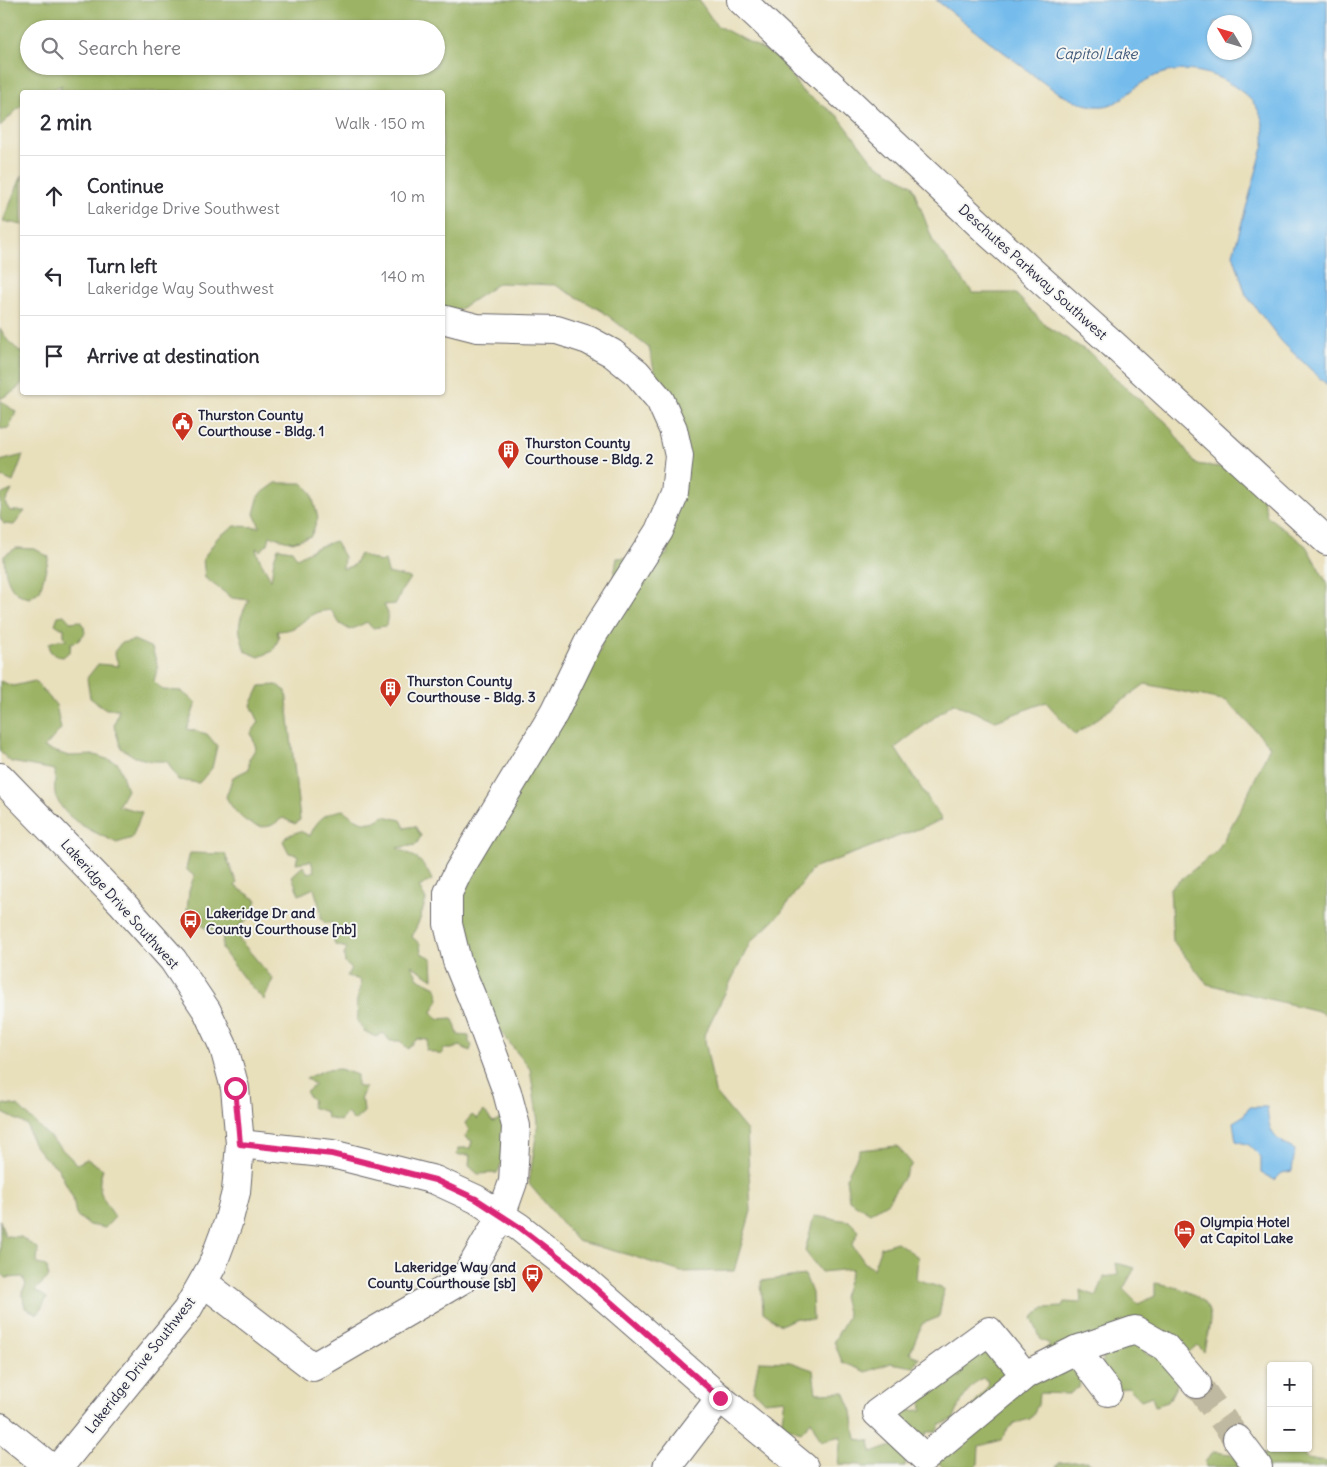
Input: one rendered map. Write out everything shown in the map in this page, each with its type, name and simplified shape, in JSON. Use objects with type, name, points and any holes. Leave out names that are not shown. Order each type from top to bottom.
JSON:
[{"type":"street","name":"Deschutes Parkway Southwest","points":[[740,0],[990,234],[1114,345],[1327,542]]},
{"type":"street","points":[[203,1282],[313,1367],[465,1278],[501,1216],[513,1182],[516,1126],[507,1092],[457,961],[448,924],[448,893],[458,872],[554,713],[589,641],[660,531],[676,493],[678,456],[673,428],[660,400],[637,373],[612,352],[588,340],[557,330],[477,328],[445,320]]},
{"type":"street","name":"Lakeridge Drive Southwest","points":[[0,777],[122,902],[173,960],[207,1011],[224,1048],[235,1088],[240,1144],[236,1192],[228,1223],[212,1266],[187,1310],[60,1467]]},
{"type":"street","points":[[240,1144],[332,1154],[435,1180],[476,1199],[519,1227],[572,1268],[720,1398],[804,1467]]},
{"type":"street","points":[[1025,1375],[989,1331],[877,1414],[925,1464],[1025,1375],[1076,1350],[1136,1330],[1165,1347],[1197,1384]]},
{"type":"street","points":[[1076,1350],[1108,1392]]},
{"type":"street","points":[[667,1467],[720,1398]]},
{"type":"street","points":[[0,1427],[50,1467]]},
{"type":"street","points":[[1238,1440],[1258,1467]]},
{"type":"green space","points":[[0,0],[699,0],[716,25],[778,57],[802,91],[838,116],[873,162],[912,185],[933,241],[973,293],[1015,293],[1046,326],[1090,353],[1122,385],[1166,422],[1196,464],[1256,472],[1267,516],[1306,546],[1327,583],[1327,1015],[1318,1011],[1207,984],[1173,941],[1170,888],[1217,851],[1243,805],[1270,746],[1227,701],[1145,684],[1075,735],[1046,702],[996,721],[953,703],[895,748],[942,820],[812,869],[780,914],[750,943],[704,1035],[715,1092],[747,1131],[751,1211],[734,1271],[681,1272],[577,1241],[529,1184],[538,1122],[530,1069],[497,1027],[467,951],[450,866],[467,825],[518,786],[555,693],[600,652],[617,558],[667,555],[674,452],[649,348],[602,311],[555,285],[499,283],[451,315],[445,311],[445,90],[59,90],[62,85],[52,90],[20,90],[20,107],[0,126]]},
{"type":"green space","points":[[20,180],[20,225],[3,221]]},
{"type":"green space","points":[[0,328],[8,341],[20,351],[20,385],[16,390],[0,399]]},
{"type":"green space","points":[[0,400],[16,412],[9,428],[0,429]]},
{"type":"green space","points":[[23,455],[13,482],[2,477],[0,479],[0,461]]},
{"type":"green space","points":[[276,483],[302,483],[311,492],[318,518],[311,536],[293,542],[270,536],[268,544],[260,551],[256,548],[258,556],[271,580],[274,559],[278,548],[292,550],[297,558],[315,548],[335,541],[344,557],[343,569],[354,565],[360,554],[380,562],[385,560],[388,573],[410,578],[396,604],[384,605],[388,613],[386,626],[372,628],[367,622],[350,630],[340,624],[331,610],[321,611],[293,628],[277,631],[279,638],[273,651],[259,657],[245,651],[240,630],[240,620],[249,600],[232,598],[205,578],[203,559],[218,537],[235,526],[260,527],[254,514],[259,495]]},
{"type":"green space","points":[[12,490],[5,503],[10,511],[25,511],[14,525],[4,524],[0,518],[0,495]]},
{"type":"green space","points":[[16,548],[35,549],[49,557],[40,591],[29,598],[14,590],[7,576],[4,556]]},
{"type":"green space","points":[[64,615],[70,622],[80,621],[85,633],[78,641],[71,643],[70,651],[63,657],[57,656],[50,651],[49,643],[67,640],[64,636],[64,628],[55,624],[58,616]]},
{"type":"green space","points":[[134,640],[152,648],[158,667],[154,681],[163,690],[181,691],[196,703],[187,729],[207,734],[217,746],[212,768],[199,783],[178,780],[167,761],[152,761],[135,757],[121,748],[114,726],[119,709],[106,709],[90,698],[87,678],[98,664],[119,666],[114,652],[121,643]]},
{"type":"green space","points":[[0,681],[13,686],[35,681],[56,705],[61,729],[44,748],[69,756],[95,755],[118,763],[127,790],[118,806],[142,812],[132,838],[117,843],[74,820],[61,806],[56,797],[55,770],[11,762],[0,752]]},
{"type":"green space","points":[[277,685],[286,691],[300,820],[295,824],[283,818],[272,825],[263,827],[256,826],[243,819],[233,809],[226,797],[233,777],[249,769],[249,759],[256,748],[251,733],[259,722],[251,705],[260,686]]},
{"type":"green space","points":[[343,810],[363,822],[373,822],[384,816],[401,820],[405,828],[415,826],[421,836],[416,845],[397,848],[419,860],[426,868],[432,880],[419,887],[426,900],[412,937],[420,944],[421,953],[432,958],[433,979],[411,965],[418,978],[436,987],[439,999],[432,1012],[438,1019],[452,1018],[458,1035],[469,1036],[469,1042],[472,1045],[470,1051],[460,1046],[444,1049],[441,1055],[426,1050],[428,1040],[417,1039],[408,1049],[400,1041],[390,1041],[383,1033],[376,1037],[365,1032],[357,1021],[357,1003],[361,983],[360,980],[347,976],[351,968],[345,963],[344,955],[347,948],[335,945],[332,935],[333,923],[325,923],[321,919],[320,907],[314,888],[299,895],[292,876],[303,866],[308,873],[314,871],[311,861],[296,863],[298,855],[289,853],[283,841],[287,836],[300,831],[310,836],[322,818]]},
{"type":"green space","points":[[190,853],[225,854],[237,883],[235,886],[257,900],[249,918],[239,926],[239,939],[273,979],[264,1000],[245,980],[222,949],[223,931],[206,929],[187,911],[189,891],[194,876],[186,869]]},
{"type":"green space","points":[[340,1069],[357,1075],[357,1086],[365,1088],[360,1100],[363,1102],[364,1112],[354,1121],[347,1113],[340,1121],[327,1118],[326,1112],[311,1107],[313,1100],[305,1093],[315,1085],[306,1078],[325,1070]]},
{"type":"green space","points":[[4,1104],[18,1106],[77,1164],[87,1159],[103,1169],[100,1189],[115,1217],[105,1228],[89,1225],[76,1215],[73,1198],[58,1168],[43,1156],[32,1142],[27,1125],[1,1112]]},
{"type":"green space","points":[[484,1111],[493,1122],[502,1118],[504,1131],[503,1154],[497,1173],[478,1174],[469,1166],[470,1155],[457,1155],[458,1148],[470,1148],[472,1141],[465,1137],[469,1130],[465,1123],[472,1115],[477,1119]]},
{"type":"green space","points":[[897,1146],[912,1164],[888,1202],[870,1213],[849,1200],[846,1178],[860,1150]]},
{"type":"green space","points":[[814,1216],[849,1221],[859,1231],[852,1245],[865,1263],[873,1269],[881,1247],[897,1242],[918,1257],[916,1279],[944,1289],[939,1317],[922,1324],[910,1353],[919,1358],[914,1367],[891,1363],[866,1372],[842,1362],[834,1341],[848,1316],[843,1297],[852,1269],[821,1272],[805,1251]]},
{"type":"green space","points":[[0,1220],[5,1236],[21,1237],[38,1249],[37,1264],[46,1266],[49,1277],[35,1290],[47,1298],[38,1314],[25,1308],[22,1292],[26,1285],[23,1277],[6,1278],[0,1272]]},
{"type":"green space","points":[[1116,1263],[1135,1268],[1123,1289],[1138,1304],[1155,1296],[1155,1283],[1188,1292],[1196,1296],[1208,1308],[1210,1320],[1204,1352],[1197,1345],[1182,1358],[1140,1343],[1146,1354],[1168,1356],[1180,1379],[1168,1402],[1155,1406],[1152,1396],[1141,1400],[1128,1387],[1118,1390],[1101,1367],[1104,1351],[1082,1364],[1079,1387],[1069,1394],[1039,1393],[1038,1405],[1030,1419],[1010,1427],[1002,1440],[979,1446],[978,1464],[975,1467],[943,1467],[934,1459],[988,1386],[987,1380],[982,1378],[972,1386],[954,1419],[940,1425],[936,1432],[927,1432],[923,1443],[896,1421],[905,1411],[922,1410],[921,1399],[930,1383],[945,1384],[946,1381],[943,1373],[989,1341],[1006,1373],[1041,1353],[1050,1344],[1041,1340],[1032,1318],[1044,1308],[1063,1307],[1065,1302],[1081,1303],[1080,1290],[1097,1296],[1104,1277],[1118,1275]]},
{"type":"green space","points":[[805,1275],[812,1293],[813,1320],[796,1318],[781,1325],[763,1312],[761,1281]]},
{"type":"green space","points":[[759,1361],[790,1362],[813,1370],[816,1393],[844,1392],[852,1411],[856,1439],[870,1441],[872,1453],[894,1445],[906,1457],[905,1467],[863,1467],[861,1465],[838,1464],[841,1436],[821,1441],[811,1421],[801,1432],[781,1425],[785,1399],[765,1401],[753,1391]]},
{"type":"green space","points":[[1213,1452],[1231,1454],[1244,1467],[1206,1467],[1205,1462]]},
{"type":"green space","points":[[1270,1452],[1301,1452],[1307,1459],[1327,1462],[1327,1467],[1259,1467],[1262,1456]]},
{"type":"green space","points":[[1087,1461],[1098,1467],[1056,1467],[1059,1463]]},
{"type":"water","name":"Capitol Lake","points":[[936,0],[1327,0],[1327,385],[1282,342],[1246,295],[1233,254],[1264,144],[1262,119],[1251,100],[1227,82],[1205,73],[1193,71],[1180,70],[1157,75],[1145,81],[1120,100],[1107,106],[1089,105],[1069,99],[1043,82]]},
{"type":"water","points":[[1249,1107],[1267,1107],[1269,1123],[1273,1133],[1281,1142],[1295,1150],[1292,1171],[1282,1173],[1275,1180],[1261,1173],[1261,1157],[1249,1145],[1236,1141],[1233,1122],[1243,1116]]},
{"type":"tunnel","points":[[1197,1384],[1237,1439]]},
{"type":"place","name":"Thurston County Courthouse - Bldg. 1","points":[[182,442]]},
{"type":"place","name":"Thurston County Courthouse - Bldg. 2","points":[[509,470]]},
{"type":"place","name":"Thurston County Courthouse - Bldg. 3","points":[[391,708]]},
{"type":"place","name":"Lakeridge Dr and County Courthouse [nb]","points":[[190,940]]},
{"type":"place","name":"Olympia Hotel at Capitol Lake","points":[[1184,1249]]},
{"type":"place","name":"Lakeridge Way and County Courthouse [sb]","points":[[532,1294]]},
{"type":"route","points":[[235,1088],[240,1144],[332,1154],[435,1180],[476,1199],[519,1227],[572,1268],[720,1398]]}]
